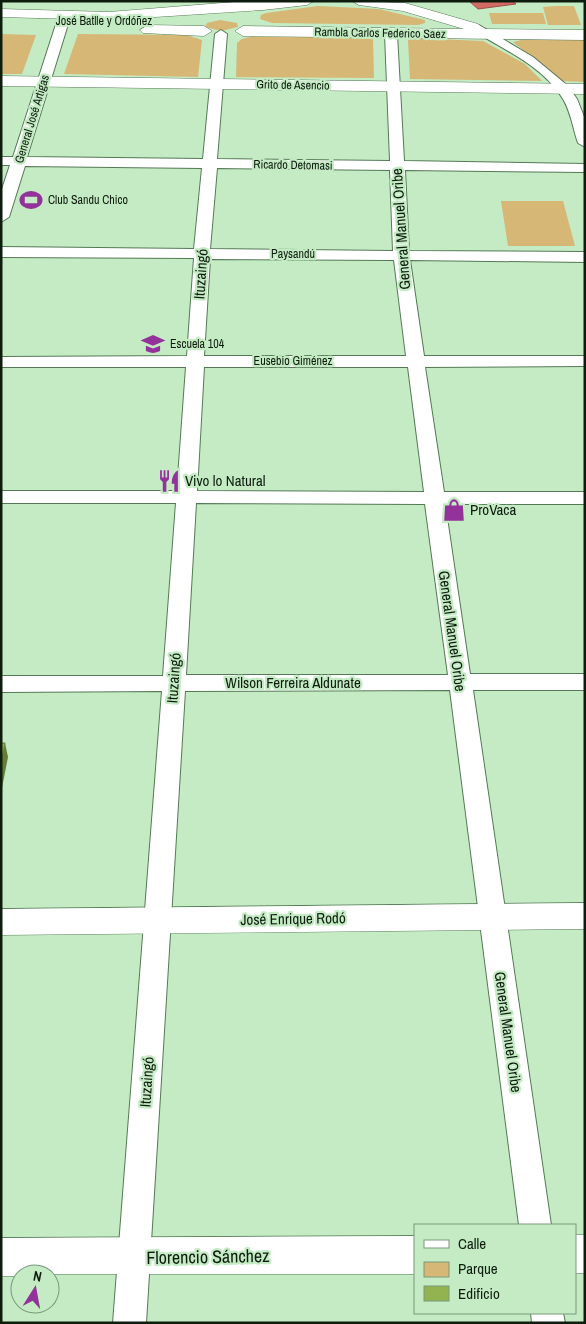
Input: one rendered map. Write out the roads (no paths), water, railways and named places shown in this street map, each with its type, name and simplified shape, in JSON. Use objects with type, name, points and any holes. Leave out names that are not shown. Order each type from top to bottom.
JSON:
[{"type":"street","points":[[1,13],[109,16],[307,1]]},
{"type":"street","points":[[359,1],[405,6],[484,32],[533,63],[561,89],[570,100],[585,143]]},
{"type":"street","points":[[208,22],[282,3]]},
{"type":"street","points":[[40,29],[61,25],[132,30],[232,18],[245,27]]},
{"type":"street","name":"José Batlle y Ordóñez","points":[[1,21],[61,25],[174,21],[208,22]]},
{"type":"street","points":[[208,22],[220,34],[245,27]]},
{"type":"street","name":"General José Artigas","points":[[1,217],[61,25]]},
{"type":"street","name":"Rambla Carlos Federico Saez","points":[[245,27],[261,25],[585,35]]},
{"type":"street","name":"Rambla Carlos Federico Saez","points":[[245,27],[391,34],[484,32]]},
{"type":"street","name":"Ituzaingó","points":[[129,1323],[159,921],[173,684],[188,498],[202,254],[218,84],[220,34]]},
{"type":"street","name":"General Manuel Oribe","points":[[391,34],[401,254],[414,360],[535,1224]]},
{"type":"street","name":"Grito de Asencio","points":[[1,81],[585,89]]},
{"type":"street","name":"Ricardo Detomasi","points":[[1,161],[585,168]]},
{"type":"street","name":"Paysandú","points":[[1,252],[585,257]]},
{"type":"street","name":"Eusebio Giménez","points":[[1,362],[585,361]]},
{"type":"street","points":[[1,496],[585,498]]},
{"type":"street","name":"Wilson Ferreira Aldunate","points":[[1,684],[585,682]]},
{"type":"street","name":"José Enrique Rodó","points":[[1,922],[585,916]]},
{"type":"street","name":"Florencio Sánchez","points":[[1,1257],[133,1258],[414,1255]]},
{"type":"place","name":"Club Sandu Chico","points":[[31,200]]},
{"type":"place","name":"Escuela 104","points":[[153,344]]},
{"type":"place","name":"Vivo lo Natural","points":[[169,481]]},
{"type":"place","name":"ProVaca","points":[[454,510]]}]
